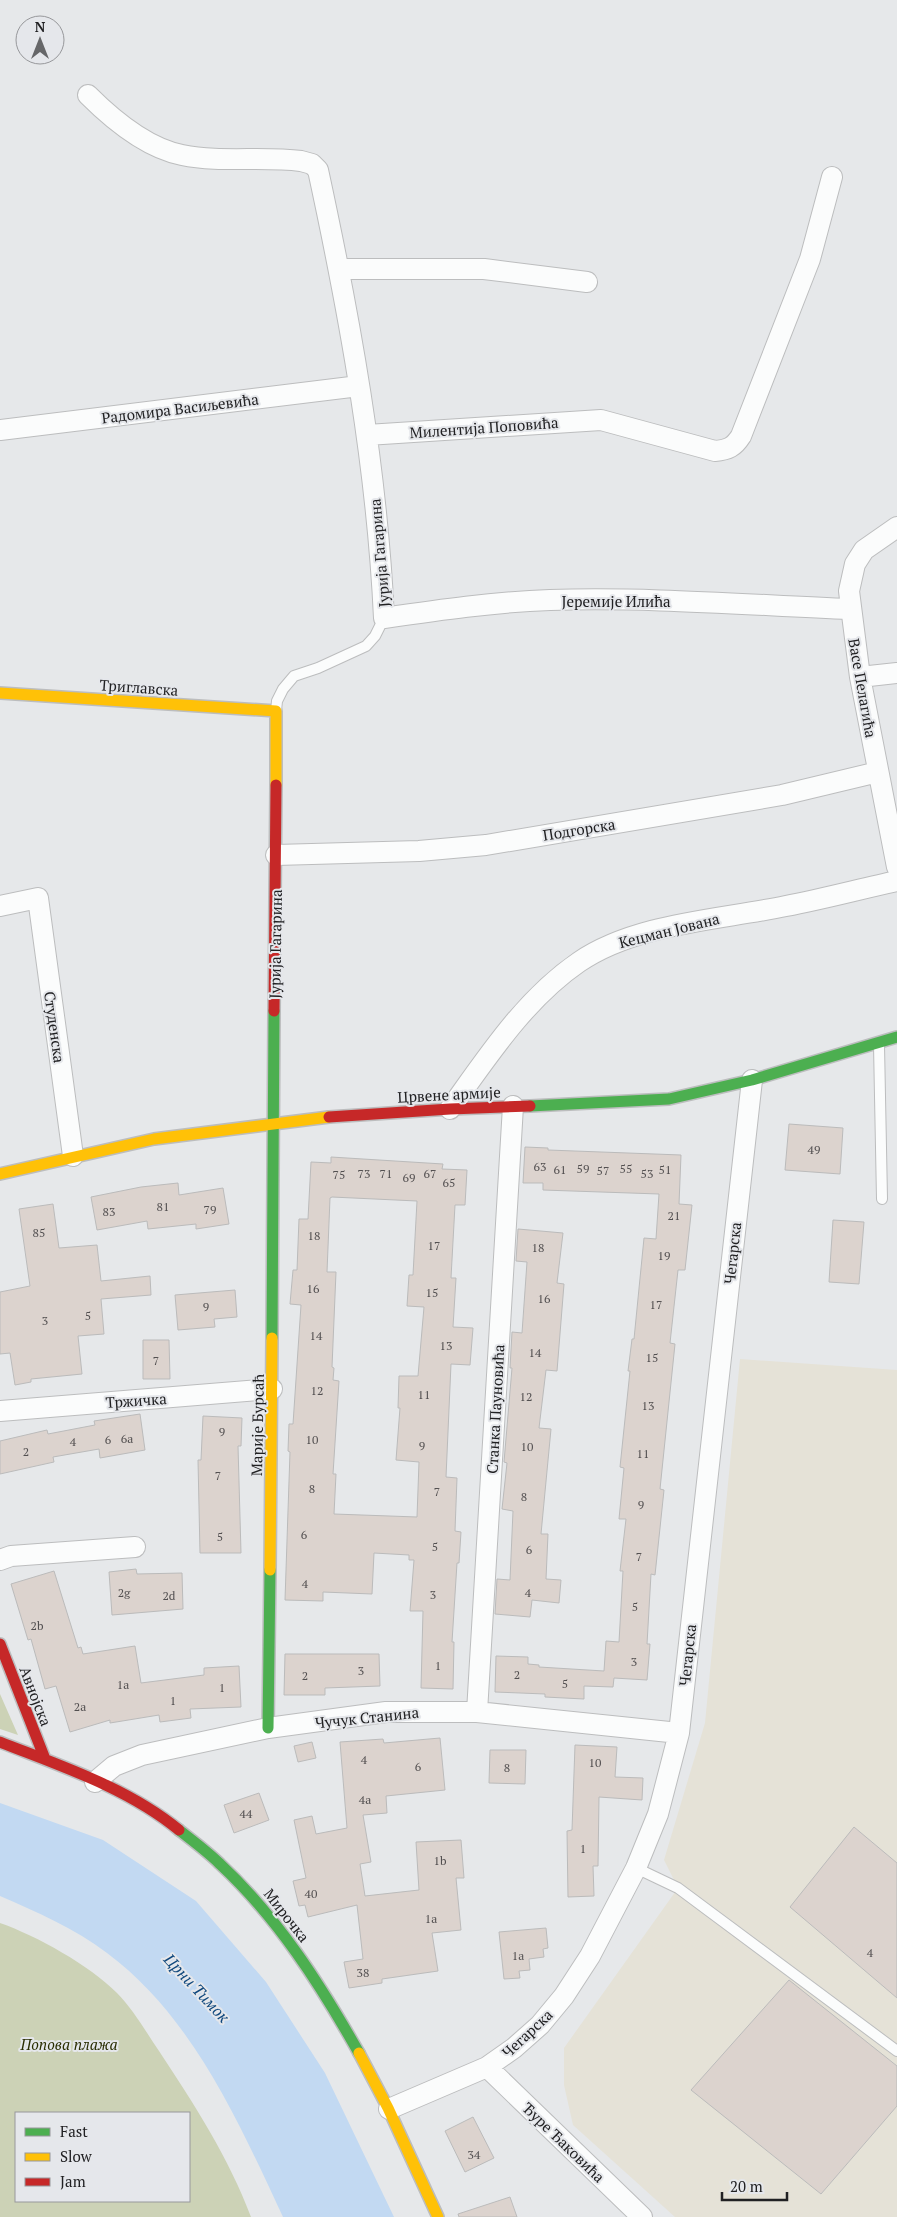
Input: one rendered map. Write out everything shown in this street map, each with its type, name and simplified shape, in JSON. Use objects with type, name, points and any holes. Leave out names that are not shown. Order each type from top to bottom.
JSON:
[{"type":"street","name":"Јурија Гагарина","points":[[88,95],[119,122],[166,150],[198,157],[302,160],[312,164],[318,170],[340,269],[367,435],[381,553],[384,618]]},
{"type":"street","name":"Милентија Поповића","points":[[367,435],[601,420],[715,451],[726,450],[735,446],[741,436],[810,259],[832,177]]},
{"type":"street","points":[[340,269],[484,269],[587,282]]},
{"type":"street","name":"Радомира Васиљевића","points":[[0,430],[359,386]]},
{"type":"street","name":"Васе Пелагића","points":[[897,527],[864,550],[855,564],[850,578],[850,609],[860,677],[897,868]]},
{"type":"street","name":"Јеремије Илића","points":[[384,618],[478,604],[550,600],[664,600],[850,609]]},
{"type":"street","points":[[860,677],[897,673]]},
{"type":"street","name":"Триглавска","points":[[0,693],[276,711]]},
{"type":"street","name":"Јурија Гагарина","points":[[274,1123],[276,711]]},
{"type":"street","name":"Подгорска","points":[[276,855],[419,851],[486,844],[782,795],[878,772]]},
{"type":"street","name":"Кецман Јована","points":[[450,1109],[503,1036],[540,995],[579,962],[606,946],[652,932],[709,919],[786,906],[897,880]]},
{"type":"street","name":"Студенска","points":[[0,906],[38,898],[73,1156]]},
{"type":"street","name":"Црвене армије","points":[[0,1174],[154,1139],[274,1123],[450,1109],[648,1102],[752,1080],[897,1037]]},
{"type":"street","name":"Чегарска","points":[[389,2109],[487,2068],[540,2025],[564,1996],[590,1956],[636,1868],[658,1814],[679,1733],[752,1080]]},
{"type":"street","name":"Станка Пауновића","points":[[477,1712],[513,1106]]},
{"type":"street","name":"Марије Бурсаћ","points":[[268,1728],[274,1123]]},
{"type":"street","name":"Тржичка","points":[[0,1411],[272,1389]]},
{"type":"street","points":[[0,1560],[11,1556],[135,1547]]},
{"type":"street","name":"Авнојска","points":[[0,1644],[45,1759]]},
{"type":"street","name":"Чучук Станина","points":[[95,1782],[114,1766],[142,1755],[268,1728],[386,1712],[477,1712],[679,1733]]},
{"type":"street","name":"Мирочка","points":[[0,1742],[45,1759],[95,1782],[172,1824],[219,1860],[257,1899],[290,1940],[317,1980],[368,2068],[389,2109],[438,2217]]},
{"type":"street","name":"Ђуре Ђаковића","points":[[487,2068],[642,2217]]},
{"type":"lane","name":"Јурија Гагарина","points":[[276,711],[277,701],[283,689],[294,676],[318,668],[366,646],[375,636],[384,618]]},
{"type":"lane","points":[[878,1042],[882,1199]]},
{"type":"lane","points":[[636,1868],[678,1888],[897,2051]]},
{"type":"shaded area","points":[[740,1359],[897,1370],[897,2217],[675,2217],[573,2125],[564,2085],[564,2048],[678,1888],[664,1860],[705,1723]]},
{"type":"green space","points":[[0,1694],[18,1735],[0,1729]]},
{"type":"green space","name":"Попова плажа","points":[[0,1923],[30,1935],[62,1952],[105,1982],[123,1999],[198,2111],[232,2174],[251,2217],[0,2217]]},
{"type":"water","name":"Црни Тимок","points":[[0,1803],[103,1840],[196,1901],[266,1982],[325,2073],[394,2217],[283,2217],[231,2109],[189,2040],[165,2008],[137,1979],[94,1944],[55,1921],[0,1896]]},
{"type":"building","points":[[789,1124],[843,1128],[840,1174],[785,1170]]},
{"type":"building","points":[[525,1147],[548,1148],[548,1150],[681,1155],[679,1204],[692,1205],[685,1270],[678,1270],[670,1343],[675,1344],[660,1489],[664,1490],[655,1575],[651,1574],[647,1644],[650,1644],[647,1680],[614,1678],[613,1687],[584,1686],[584,1699],[545,1697],[545,1694],[495,1692],[496,1656],[528,1657],[528,1664],[539,1665],[539,1667],[604,1671],[606,1641],[619,1642],[623,1571],[620,1571],[626,1519],[619,1519],[624,1468],[620,1467],[630,1371],[628,1371],[632,1339],[634,1339],[644,1238],[656,1239],[659,1194],[543,1190],[543,1183],[523,1183]]},
{"type":"building","points":[[331,1157],[443,1164],[442,1169],[467,1170],[465,1205],[455,1205],[451,1278],[456,1278],[453,1327],[473,1328],[470,1365],[451,1364],[446,1477],[457,1478],[455,1531],[461,1532],[452,1642],[454,1642],[453,1689],[421,1688],[423,1611],[410,1611],[414,1560],[409,1560],[409,1555],[374,1553],[372,1594],[323,1592],[323,1601],[285,1600],[290,1452],[288,1451],[289,1424],[293,1424],[301,1305],[290,1304],[293,1270],[297,1270],[299,1219],[308,1219],[311,1162],[331,1163]],"holes":[[[330,1198],[417,1201],[413,1275],[409,1275],[407,1306],[424,1307],[418,1376],[399,1376],[398,1408],[400,1408],[396,1460],[419,1462],[417,1517],[334,1514],[336,1474],[333,1474],[339,1381],[333,1380],[334,1368],[332,1367],[336,1272],[327,1272]]]},
{"type":"building","points":[[178,1183],[179,1195],[223,1188],[229,1224],[196,1229],[196,1224],[148,1229],[147,1221],[97,1230],[91,1197],[141,1187]]},
{"type":"building","points":[[53,1204],[59,1248],[97,1245],[101,1281],[150,1276],[151,1295],[101,1299],[104,1334],[78,1336],[82,1374],[31,1379],[31,1382],[15,1385],[10,1353],[0,1354],[0,1292],[30,1286],[19,1209]]},
{"type":"building","points":[[833,1220],[864,1222],[859,1284],[829,1282]]},
{"type":"building","points":[[518,1229],[563,1233],[557,1283],[564,1284],[557,1371],[546,1370],[539,1428],[551,1429],[541,1534],[548,1534],[546,1579],[561,1580],[559,1603],[532,1600],[530,1617],[495,1614],[497,1579],[510,1580],[513,1511],[502,1509],[507,1463],[504,1462],[512,1368],[510,1368],[512,1332],[522,1333],[527,1262],[516,1261]]},
{"type":"building","points":[[235,1290],[237,1317],[214,1319],[215,1327],[178,1330],[175,1295]]},
{"type":"building","points":[[143,1340],[169,1340],[170,1379],[143,1379]]},
{"type":"building","points":[[140,1414],[145,1450],[100,1458],[99,1449],[53,1457],[54,1462],[0,1474],[0,1441],[47,1430],[48,1434],[95,1425],[94,1421]]},
{"type":"building","points":[[203,1416],[242,1418],[241,1446],[238,1446],[241,1553],[200,1553],[198,1460],[201,1460]]},
{"type":"building","points":[[136,1569],[137,1574],[182,1573],[183,1609],[112,1615],[109,1572]]},
{"type":"building","points":[[54,1571],[78,1648],[81,1647],[83,1654],[135,1646],[141,1683],[204,1675],[204,1668],[239,1666],[241,1707],[190,1709],[191,1718],[160,1722],[159,1715],[110,1723],[110,1720],[70,1732],[56,1686],[45,1689],[31,1639],[28,1640],[11,1584]]},
{"type":"building","points":[[285,1654],[379,1654],[380,1686],[325,1688],[325,1695],[284,1695]]},
{"type":"building","points":[[440,1738],[445,1790],[386,1796],[387,1813],[363,1815],[371,1862],[360,1864],[365,1896],[419,1890],[416,1842],[461,1840],[464,1878],[456,1878],[461,1930],[432,1933],[438,1971],[382,1979],[382,1983],[349,1988],[344,1962],[363,1959],[357,1905],[308,1917],[305,1905],[299,1906],[293,1881],[306,1878],[294,1820],[312,1816],[316,1834],[347,1828],[340,1742],[383,1739],[384,1743]]},
{"type":"building","points":[[312,1742],[316,1758],[298,1762],[294,1746]]},
{"type":"building","points":[[575,1745],[617,1747],[615,1777],[643,1778],[642,1800],[599,1797],[598,1866],[593,1866],[594,1896],[568,1897],[567,1831],[572,1830]]},
{"type":"building","points":[[490,1750],[526,1750],[525,1784],[489,1783]]},
{"type":"building","points":[[259,1793],[269,1820],[234,1833],[224,1805]]},
{"type":"building","points":[[854,1827],[897,1863],[897,1998],[790,1907]]},
{"type":"building","points":[[546,1928],[548,1948],[543,1949],[544,1957],[529,1959],[530,1970],[519,1971],[520,1978],[504,1979],[499,1932]]},
{"type":"building","points":[[789,1980],[897,2066],[897,2106],[821,2194],[691,2090]]},
{"type":"building","points":[[473,2117],[494,2158],[465,2172],[445,2131]]},
{"type":"building","points":[[510,2197],[517,2217],[459,2217],[458,2214]]},
{"type":"traffic: fast","points":[[272,1338],[274,1011]]},
{"type":"traffic: fast","points":[[530,1106],[669,1099],[752,1080],[897,1037]]},
{"type":"traffic: fast","points":[[268,1728],[270,1570]]},
{"type":"traffic: fast","points":[[179,1830],[210,1855],[241,1885],[279,1929],[313,1977],[359,2053]]},
{"type":"traffic: slow","points":[[0,693],[276,711],[276,785]]},
{"type":"traffic: slow","points":[[0,1174],[154,1139],[329,1117]]},
{"type":"traffic: slow","points":[[270,1570],[272,1338]]},
{"type":"traffic: slow","points":[[359,2053],[388,2108],[438,2217]]},
{"type":"traffic: jam","points":[[274,1011],[276,785]]},
{"type":"traffic: jam","points":[[329,1117],[530,1106]]},
{"type":"traffic: jam","points":[[0,1644],[45,1759]]},
{"type":"traffic: jam","points":[[0,1742],[70,1769],[116,1790],[159,1815],[179,1830]]}]
